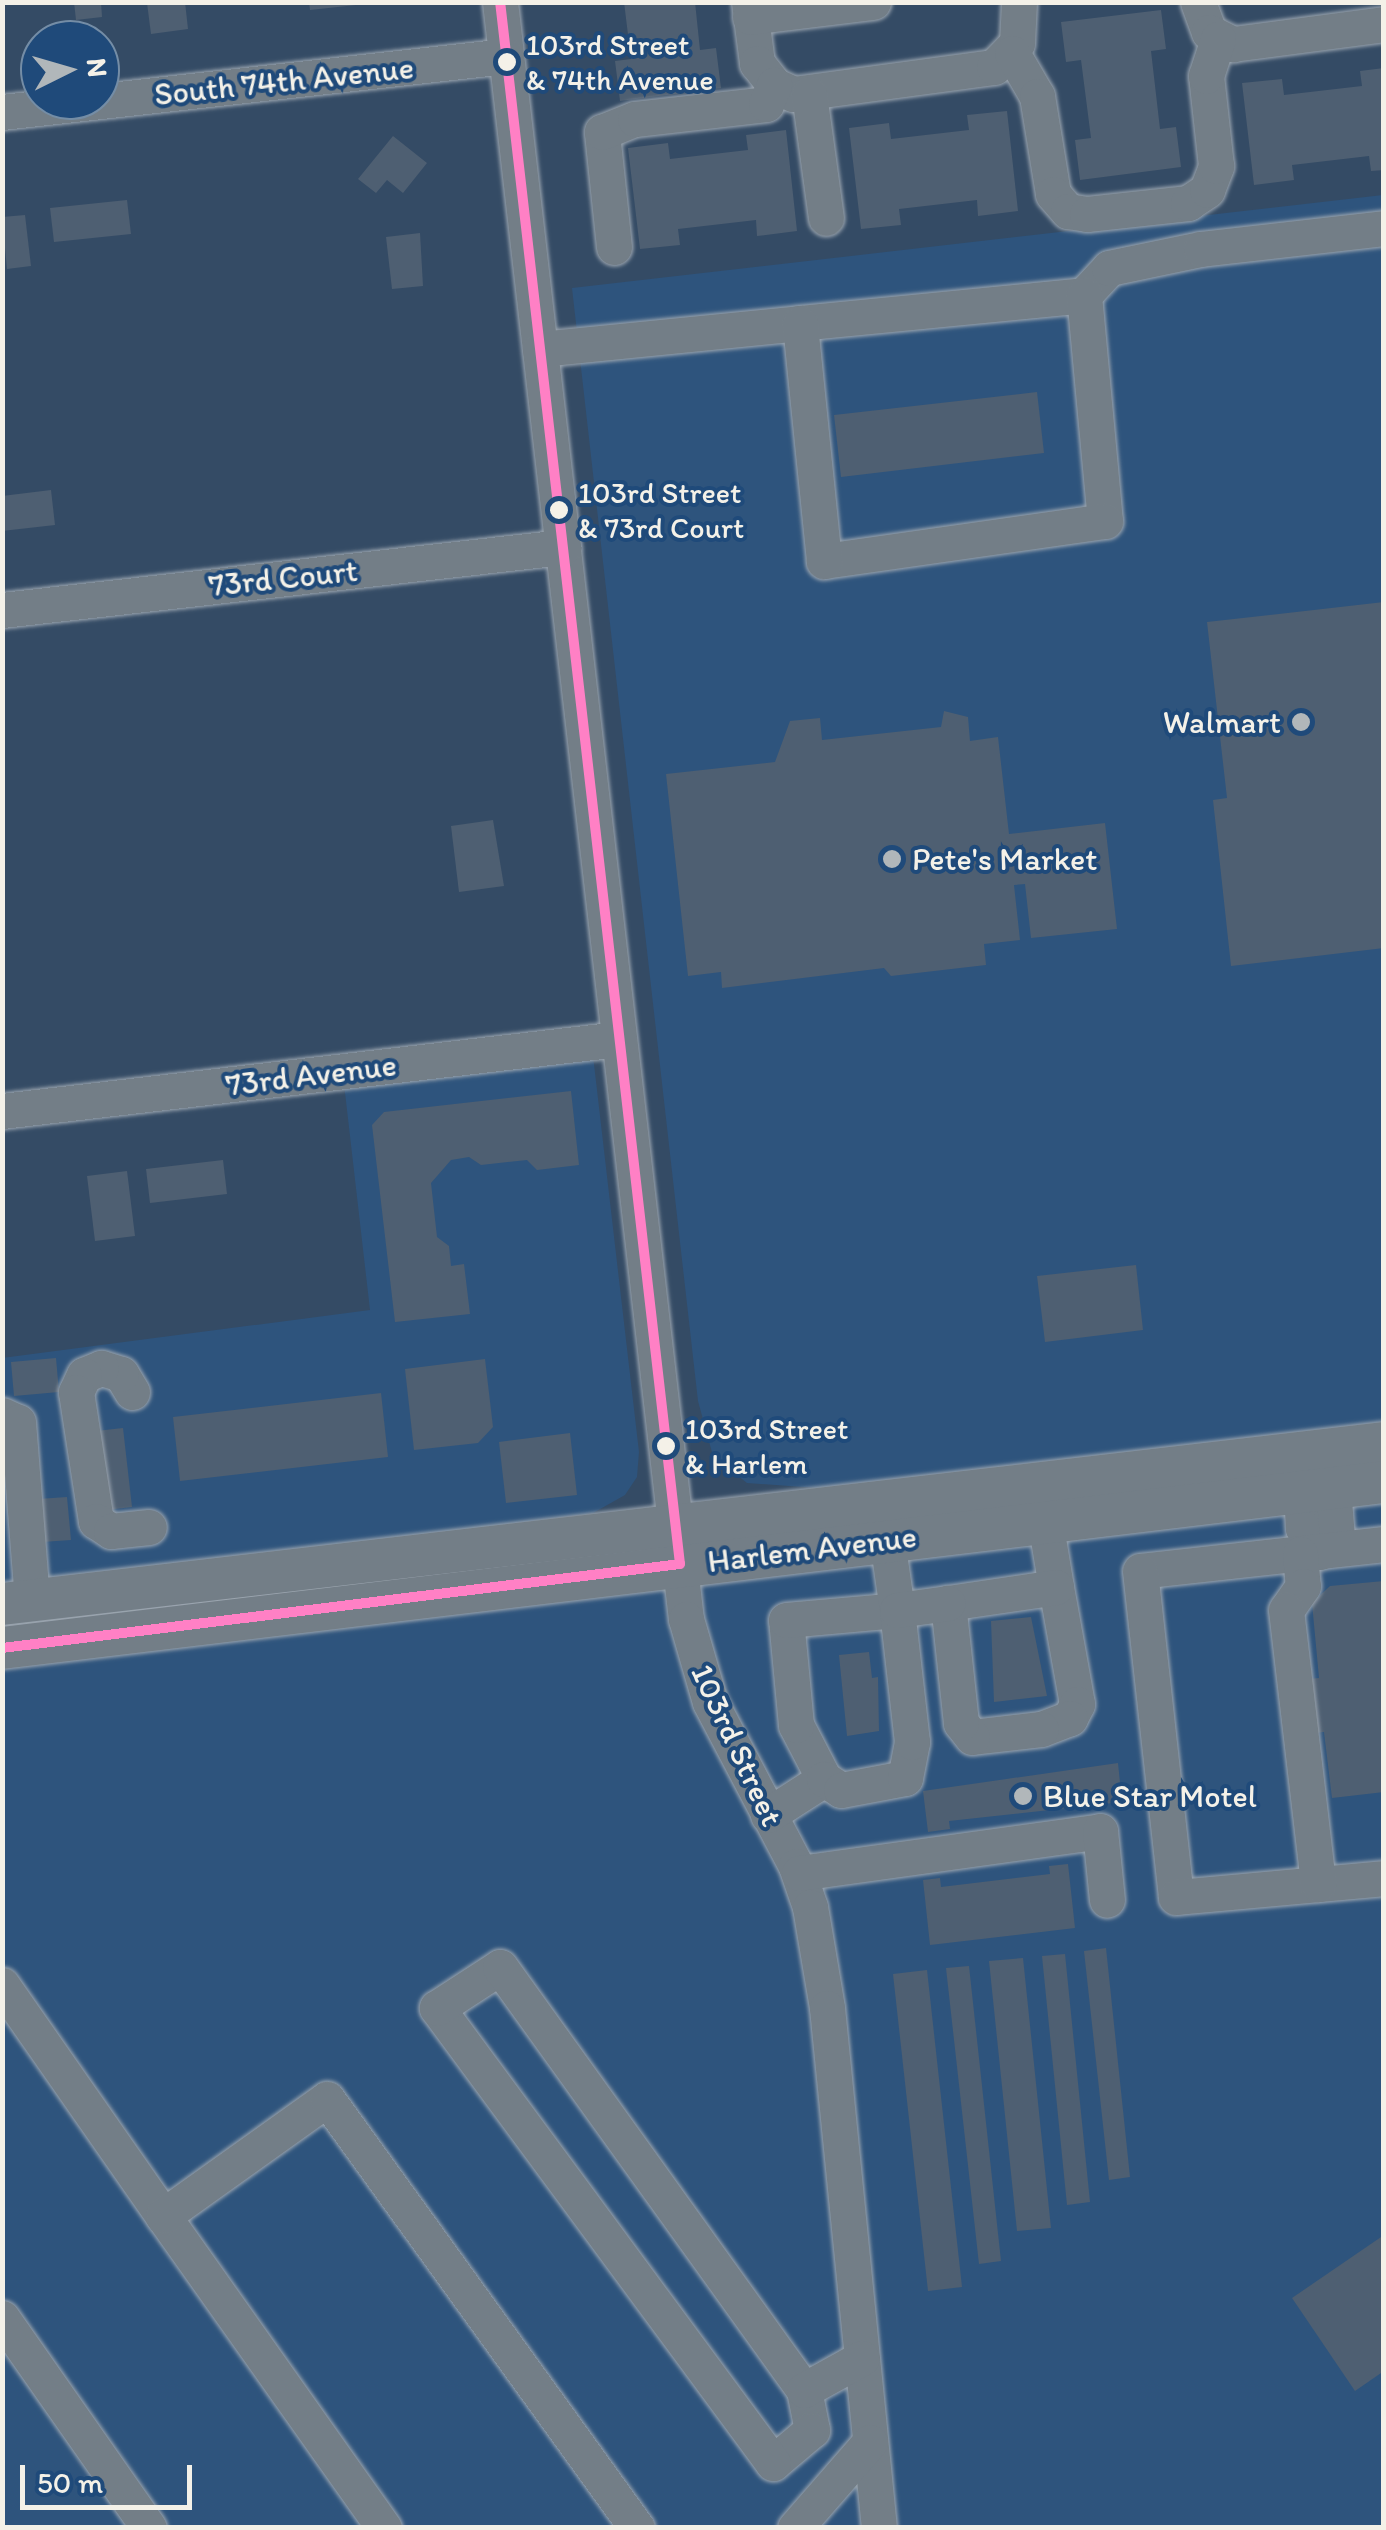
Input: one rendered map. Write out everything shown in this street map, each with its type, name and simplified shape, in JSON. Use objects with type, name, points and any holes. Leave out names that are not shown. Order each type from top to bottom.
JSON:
[{"type":"main road","name":"Harlem Avenue","points":[[2,1648],[1384,1443]]},
{"type":"main road","name":"Harlem Avenue","points":[[18,1602],[678,1545],[888,1540],[1384,1482]]},
{"type":"street","name":"103rd Street","points":[[500,2],[678,1545],[695,1661],[800,1873],[826,2008],[879,2528]]},
{"type":"street","points":[[873,2],[749,10],[758,63],[774,85],[810,94],[984,71],[1012,52],[1020,32],[1019,2]]},
{"type":"street","points":[[1012,52],[1042,112],[1052,194],[1068,210],[1086,214],[1188,203],[1207,190],[1216,166],[1206,76],[1218,39],[1198,2]]},
{"type":"street","points":[[1218,39],[1240,44],[1384,24]]},
{"type":"street","name":"South 74th Avenue","points":[[2,112],[506,56]]},
{"type":"street","points":[[614,246],[602,132],[635,120],[766,104],[774,85]]},
{"type":"street","points":[[810,94],[826,218]]},
{"type":"street","points":[[540,350],[1084,295],[1109,268],[1201,250],[1384,228]]},
{"type":"street","points":[[800,323],[824,561],[1106,521],[1084,295]]},
{"type":"street","name":"73rd Court","points":[[2,610],[563,546]]},
{"type":"street","name":"73rd Avenue","points":[[2,1111],[619,1040]]},
{"type":"street","points":[[132,1392],[121,1374],[101,1368],[84,1375],[76,1392],[96,1521],[111,1531],[148,1527]]},
{"type":"street","points":[[2,1415],[18,1422],[18,1602]]},
{"type":"street","points":[[1317,1489],[1337,1537],[1310,1553],[1303,1586],[1286,1610],[1318,1884]]},
{"type":"street","points":[[912,1742],[1042,1729],[1070,1718],[1077,1704],[1045,1522]]},
{"type":"street","points":[[888,1540],[897,1610],[912,1742],[912,1768],[894,1785],[841,1790],[824,1779],[796,1725],[786,1620],[897,1610],[1056,1587]]},
{"type":"street","points":[[1384,1544],[1140,1571],[1176,1897],[1384,1878]]},
{"type":"street","points":[[948,1603],[961,1723],[972,1737]]},
{"type":"street","points":[[768,1815],[824,1779]]},
{"type":"street","points":[[800,1873],[1100,1831],[1106,1900]]},
{"type":"street","points":[[500,1967],[804,2390],[812,2430],[773,2463],[437,2008],[500,1967]]},
{"type":"street","points":[[2,1985],[384,2528]]},
{"type":"street","points":[[164,2216],[328,2099],[637,2528]]},
{"type":"street","points":[[2,2318],[149,2528]]},
{"type":"street","points":[[804,2390],[862,2358]]},
{"type":"street","points":[[795,2528],[870,2442]]},
{"type":"shaded area","points":[[1383,195],[1383,1422],[818,1488],[747,1483],[713,1456],[698,1401],[572,288]]},
{"type":"shaded area","points":[[592,1047],[639,1452],[637,1477],[625,1495],[593,1513],[3,1589],[2,1358],[370,1310],[343,1075]]},
{"type":"shaded area","points":[[1383,1494],[1383,2527],[3,2527],[2,1658]]},
{"type":"building","points":[[74,2],[101,2],[102,17],[76,20]]},
{"type":"building","points":[[185,2],[188,29],[151,34],[147,3]]},
{"type":"building","points":[[309,2],[356,2],[356,5],[310,10]]},
{"type":"building","points":[[624,2],[695,2],[700,50],[716,48],[721,88],[620,101],[615,61],[631,59]]},
{"type":"building","points":[[1161,10],[1166,49],[1151,51],[1160,129],[1176,127],[1181,167],[1080,180],[1075,140],[1091,138],[1081,60],[1066,62],[1061,22]]},
{"type":"building","points":[[1384,68],[1384,170],[1371,171],[1369,156],[1292,165],[1294,180],[1254,185],[1242,83],[1282,79],[1284,95],[1362,86],[1360,71]]},
{"type":"building","points":[[1007,111],[1018,211],[978,216],[977,200],[899,209],[901,225],[861,229],[849,128],[889,123],[891,139],[969,130],[967,115]]},
{"type":"building","points":[[786,130],[797,231],[757,236],[756,220],[678,229],[680,245],[640,249],[628,148],[668,143],[670,159],[748,150],[746,135]]},
{"type":"building","points":[[393,136],[427,163],[403,193],[387,180],[376,193],[358,179]]},
{"type":"building","points":[[127,200],[131,234],[54,242],[50,208]]},
{"type":"building","points":[[25,215],[31,266],[7,269],[2,217]]},
{"type":"building","points":[[420,233],[423,286],[392,289],[386,237]]},
{"type":"building","points":[[1037,392],[1044,453],[841,477],[834,415]]},
{"type":"building","points":[[51,490],[55,525],[2,531],[2,496]]},
{"type":"building","name":"Walmart","points":[[1384,602],[1384,948],[1231,966],[1213,800],[1227,798],[1207,622]]},
{"type":"building","name":"Pete's Market","points":[[944,711],[968,717],[970,741],[998,737],[1009,834],[1105,823],[1117,929],[1031,938],[1025,884],[1014,885],[1020,940],[984,944],[986,965],[891,976],[884,968],[722,988],[721,972],[688,976],[666,774],[775,762],[790,721],[820,718],[822,740],[941,727]]},
{"type":"building","points":[[493,820],[504,886],[459,892],[451,826]]},
{"type":"building","points":[[571,1091],[579,1165],[537,1170],[527,1160],[481,1165],[469,1157],[451,1160],[431,1183],[437,1237],[449,1246],[451,1266],[464,1264],[470,1314],[395,1322],[372,1125],[384,1112]]},
{"type":"building","points":[[223,1160],[227,1194],[150,1203],[146,1169]]},
{"type":"building","points":[[127,1171],[135,1236],[95,1241],[87,1176]]},
{"type":"building","points":[[1136,1265],[1143,1330],[1045,1342],[1037,1276]]},
{"type":"building","points":[[56,1358],[59,1392],[14,1396],[11,1362]]},
{"type":"building","points":[[485,1359],[493,1427],[478,1443],[414,1450],[405,1369]]},
{"type":"building","points":[[381,1393],[388,1457],[180,1481],[173,1417]]},
{"type":"building","points":[[123,1428],[132,1507],[106,1510],[96,1431]]},
{"type":"building","points":[[570,1433],[577,1495],[506,1503],[499,1442]]},
{"type":"building","points":[[67,1497],[71,1540],[42,1542],[38,1499]]},
{"type":"building","points":[[1384,1581],[1384,1792],[1332,1798],[1324,1732],[1305,1734],[1299,1680],[1319,1678],[1312,1603],[1330,1586]]},
{"type":"building","points":[[1031,1617],[1047,1696],[994,1702],[991,1621]]},
{"type":"building","points":[[869,1652],[872,1678],[878,1677],[879,1731],[847,1736],[839,1655]]},
{"type":"building","name":"Blue Star Motel","points":[[1118,1763],[1122,1802],[949,1821],[950,1829],[928,1832],[923,1791]]},
{"type":"building","points":[[1068,1864],[1075,1928],[930,1945],[923,1880],[940,1878],[941,1887],[1050,1874],[1049,1866]]},
{"type":"building","points":[[1106,1948],[1130,2177],[1109,2180],[1084,1951]]},
{"type":"building","points":[[1065,1954],[1090,2202],[1067,2205],[1042,1956]]},
{"type":"building","points":[[1023,1958],[1051,2228],[1017,2231],[989,1961]]},
{"type":"building","points":[[969,1966],[1001,2261],[979,2264],[946,1968]]},
{"type":"building","points":[[927,1970],[962,2287],[928,2291],[893,1974]]},
{"type":"building","points":[[1384,2235],[1384,2371],[1355,2391],[1292,2298]]},
{"type":"transit line","points":[[2,1648],[680,1564],[500,2]]},
{"type":"place","name":"103rd Street & 74th Avenue","points":[[507,62]]},
{"type":"place","name":"103rd Street & 73rd Court","points":[[559,510]]},
{"type":"place","name":"Walmart","points":[[1301,722]]},
{"type":"place","name":"Pete's Market","points":[[892,859]]},
{"type":"place","name":"103rd Street & Harlem","points":[[666,1446]]},
{"type":"place","name":"Blue Star Motel","points":[[1023,1796]]}]
